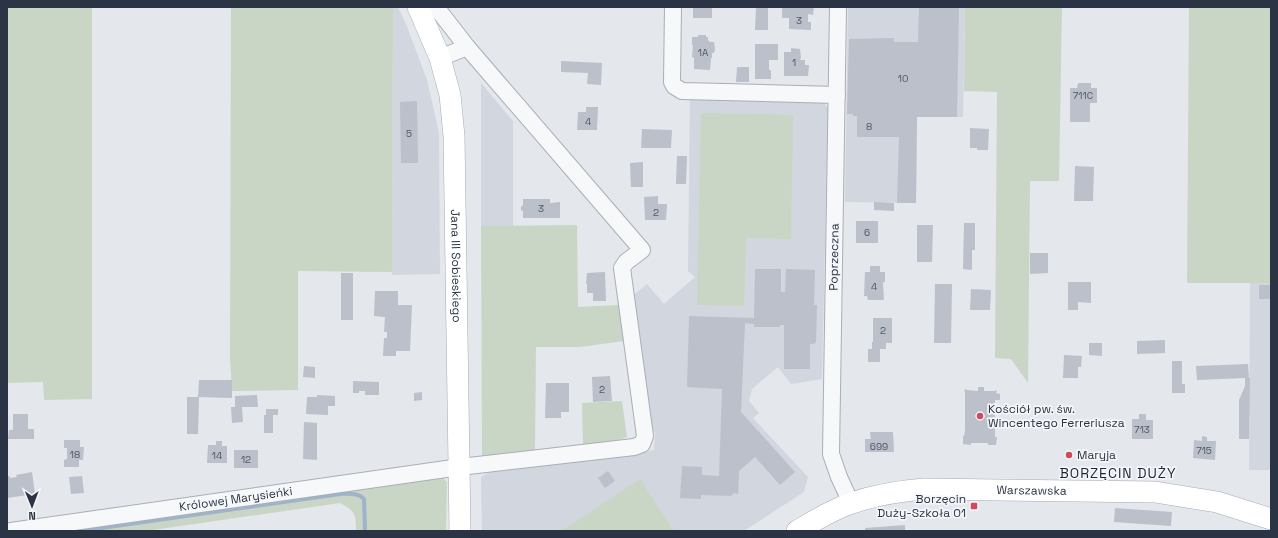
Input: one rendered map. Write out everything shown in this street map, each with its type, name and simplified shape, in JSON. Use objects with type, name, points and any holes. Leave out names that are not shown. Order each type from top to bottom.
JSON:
[{"type":"main road","name":"Jana III Sobieskiego","points":[[418,7],[440,58],[450,95],[454,136],[460,531]]},
{"type":"main road","name":"Warszawska","points":[[797,531],[819,518],[851,503],[898,492],[924,490],[1155,492],[1217,502],[1271,519]]},
{"type":"street","points":[[436,7],[467,47],[440,58]]},
{"type":"street","points":[[673,7],[672,82],[678,89],[682,91],[837,95]]},
{"type":"street","name":"Poprzeczna","points":[[838,7],[831,454],[839,477],[851,503]]},
{"type":"street","name":"Królowej Marysieńki","points":[[11,531],[460,467],[634,447],[642,444],[645,436],[622,268],[626,262],[642,250],[467,47]]},
{"type":"shaded area","points":[[393,7],[398,7],[406,24],[427,80],[439,133],[440,274],[392,275]]},
{"type":"shaded area","points":[[848,7],[965,7],[963,117],[917,117],[916,203],[845,202]]},
{"type":"shaded area","points":[[481,83],[513,121],[513,226],[481,226]]},
{"type":"shaded area","points":[[690,98],[822,101],[828,108],[822,379],[791,384],[778,367],[752,389],[749,401],[759,413],[753,418],[808,477],[804,492],[744,531],[482,531],[481,477],[491,471],[654,450],[655,432],[650,429],[631,297],[647,284],[664,304],[695,277],[688,271]]},
{"type":"shaded area","points":[[1250,283],[1271,283],[1271,470],[1249,470]]},
{"type":"green space","points":[[7,7],[92,7],[92,399],[44,400],[43,382],[7,383]]},
{"type":"green space","points":[[231,7],[393,7],[392,272],[298,271],[298,390],[232,391],[230,358]]},
{"type":"green space","points":[[965,7],[1062,7],[1059,181],[1030,181],[1028,383],[1011,359],[995,358],[997,92],[964,91]]},
{"type":"green space","points":[[1189,7],[1271,7],[1271,283],[1187,283]]},
{"type":"green space","points":[[701,113],[793,115],[791,239],[746,238],[744,306],[697,305]]},
{"type":"green space","points":[[577,225],[578,307],[619,305],[624,341],[580,347],[536,347],[535,451],[482,457],[481,226]]},
{"type":"green space","points":[[622,401],[627,437],[615,441],[583,445],[582,403]]},
{"type":"green space","points":[[441,476],[447,482],[446,531],[356,531],[354,514],[349,508],[340,503],[146,531],[52,531]]},
{"type":"green space","points":[[640,479],[674,531],[561,531]]},
{"type":"building","points":[[693,7],[712,7],[712,18],[693,18]]},
{"type":"building","points":[[756,7],[768,7],[768,30],[755,30]]},
{"type":"building","points":[[782,7],[814,7],[813,15],[808,14],[808,22],[811,22],[811,30],[789,29],[789,18],[782,18]]},
{"type":"building","points":[[919,7],[959,7],[957,117],[917,117],[916,203],[897,203],[899,137],[857,137],[857,116],[847,114],[849,39],[894,38],[894,42],[918,42]]},
{"type":"building","points":[[698,35],[706,35],[710,42],[714,42],[715,49],[714,53],[712,53],[710,70],[694,69],[694,58],[692,57],[692,37],[698,37]]},
{"type":"building","points":[[755,44],[778,44],[778,60],[769,60],[771,79],[755,79]]},
{"type":"building","points":[[791,48],[800,49],[800,60],[805,60],[805,65],[809,65],[808,76],[784,76],[784,52],[791,52]]},
{"type":"building","points":[[561,61],[602,63],[601,85],[587,84],[588,73],[561,72]]},
{"type":"building","points":[[737,67],[749,67],[749,82],[736,82]]},
{"type":"building","points":[[1078,83],[1091,83],[1091,88],[1097,88],[1097,103],[1090,103],[1090,122],[1070,122],[1070,88],[1077,88]]},
{"type":"building","points":[[417,101],[418,163],[401,163],[400,102]]},
{"type":"building","points":[[586,107],[598,107],[597,130],[577,130],[578,112],[586,112]]},
{"type":"building","points":[[970,128],[989,129],[988,150],[977,150],[977,148],[970,148]]},
{"type":"building","points":[[642,129],[672,130],[671,148],[641,148]]},
{"type":"building","points":[[677,156],[687,156],[686,184],[676,184]]},
{"type":"building","points":[[643,162],[643,187],[631,187],[630,163]]},
{"type":"building","points":[[1075,166],[1094,167],[1093,201],[1074,201]]},
{"type":"building","points":[[658,196],[658,204],[667,204],[666,220],[645,220],[644,197]]},
{"type":"building","points":[[523,199],[550,199],[550,203],[560,202],[560,218],[523,218],[523,211],[521,210],[521,207],[523,205]]},
{"type":"building","points":[[874,202],[894,203],[894,211],[874,210]]},
{"type":"building","points":[[856,221],[878,221],[878,243],[856,243]]},
{"type":"building","points":[[964,223],[975,223],[975,250],[972,250],[972,270],[963,269]]},
{"type":"building","points":[[917,225],[933,225],[932,262],[917,262]]},
{"type":"building","points":[[1030,253],[1048,253],[1048,273],[1030,274]]},
{"type":"building","points":[[870,266],[880,266],[880,272],[885,272],[885,282],[883,282],[884,300],[868,300],[867,296],[864,296],[865,272],[870,272]]},
{"type":"building","points":[[755,269],[781,269],[781,292],[785,292],[786,269],[815,270],[814,305],[817,305],[816,342],[814,344],[810,344],[810,369],[784,369],[784,325],[780,325],[780,327],[754,327],[754,324],[745,323],[741,412],[795,472],[780,485],[755,457],[739,471],[738,494],[734,493],[731,496],[701,495],[701,499],[680,498],[682,466],[702,467],[702,475],[719,476],[722,389],[687,387],[689,316],[754,318]]},
{"type":"building","points":[[605,272],[606,301],[593,301],[593,293],[587,293],[587,273]]},
{"type":"building","points":[[341,273],[353,273],[353,320],[341,320]]},
{"type":"building","points":[[1068,282],[1091,282],[1091,303],[1078,302],[1078,310],[1068,310]]},
{"type":"building","points":[[935,284],[952,284],[951,343],[934,343]]},
{"type":"building","points":[[1259,285],[1271,285],[1271,299],[1259,299]]},
{"type":"building","points":[[971,289],[991,290],[990,310],[970,310]]},
{"type":"building","points":[[375,291],[398,291],[398,305],[412,305],[410,351],[396,351],[396,356],[383,356],[384,338],[387,338],[387,332],[384,332],[385,317],[374,316]]},
{"type":"building","points":[[873,318],[892,318],[892,343],[886,343],[886,349],[880,349],[880,362],[868,362],[868,349],[872,349],[873,342]]},
{"type":"building","points":[[1165,340],[1165,353],[1137,354],[1137,341]]},
{"type":"building","points":[[1089,343],[1102,343],[1102,356],[1089,355]]},
{"type":"building","points":[[1064,355],[1082,356],[1081,367],[1078,367],[1078,378],[1063,378]]},
{"type":"building","points":[[1172,361],[1182,361],[1182,384],[1185,384],[1185,393],[1172,393]]},
{"type":"building","points":[[1248,364],[1250,378],[1249,439],[1239,439],[1239,400],[1245,386],[1245,378],[1197,380],[1196,366]]},
{"type":"building","points":[[304,366],[315,367],[315,378],[303,377]]},
{"type":"building","points":[[610,376],[612,401],[593,402],[592,377]]},
{"type":"building","points":[[199,380],[232,380],[232,398],[198,397]]},
{"type":"building","points":[[353,381],[379,382],[379,395],[365,395],[365,391],[353,393]]},
{"type":"building","points":[[546,383],[569,383],[569,412],[561,412],[561,418],[545,418]]},
{"type":"building","name":"Kościół pw. św. Wincentego Ferreriusza","points":[[978,387],[984,387],[984,391],[996,390],[996,393],[1000,394],[1000,400],[995,400],[996,445],[988,445],[988,443],[971,443],[971,445],[963,444],[963,436],[965,431],[964,390],[978,391]]},
{"type":"building","points":[[422,392],[422,400],[414,401],[414,393]]},
{"type":"building","points":[[257,395],[258,407],[242,407],[243,422],[232,423],[231,407],[235,407],[235,396]]},
{"type":"building","points":[[317,395],[335,396],[335,406],[328,406],[328,415],[306,414],[307,397],[317,397]]},
{"type":"building","points":[[187,397],[199,397],[198,434],[187,434]]},
{"type":"building","points":[[266,409],[278,409],[278,415],[273,415],[273,433],[264,433],[264,415],[266,415]]},
{"type":"building","points":[[13,414],[28,414],[28,429],[34,429],[34,439],[8,439],[9,430],[13,430]]},
{"type":"building","points":[[1139,414],[1146,414],[1146,420],[1153,420],[1153,439],[1132,439],[1132,419],[1139,419]]},
{"type":"building","points":[[304,422],[317,423],[317,460],[303,459]]},
{"type":"building","points":[[870,432],[893,432],[894,452],[865,452],[865,439],[871,439]]},
{"type":"building","points":[[1202,436],[1207,437],[1207,441],[1216,441],[1215,460],[1193,458],[1194,440],[1202,441]]},
{"type":"building","points":[[64,440],[80,440],[80,447],[84,447],[83,460],[79,460],[79,467],[64,467],[64,460],[67,459],[67,448],[64,448]]},
{"type":"building","points":[[216,441],[222,441],[222,446],[227,446],[227,463],[207,463],[208,445],[216,445]]},
{"type":"building","points":[[234,450],[258,450],[258,468],[234,468]]},
{"type":"building","points":[[608,471],[615,481],[605,488],[598,478]]},
{"type":"building","points":[[32,472],[35,494],[7,498],[7,476],[10,478],[17,477],[16,475]]},
{"type":"building","points":[[82,476],[84,493],[71,494],[69,477]]},
{"type":"building","points":[[1115,508],[1172,512],[1171,526],[1114,522]]},
{"type":"building","points":[[905,525],[905,531],[865,531],[865,528]]},
{"type":"waterway","points":[[81,531],[340,494],[356,494],[364,499],[365,531]]},
{"type":"place","name":"Kościół pw. św. Wincentego Ferreriusza","points":[[980,416]]},
{"type":"place","name":"Maryja","points":[[1069,455]]},
{"type":"place","name":"Borzęcin Duży-Szkoła 01","points":[[974,506]]},
{"type":"district","name":"BORZĘCIN DUŻY","points":[[1118,473]]}]
